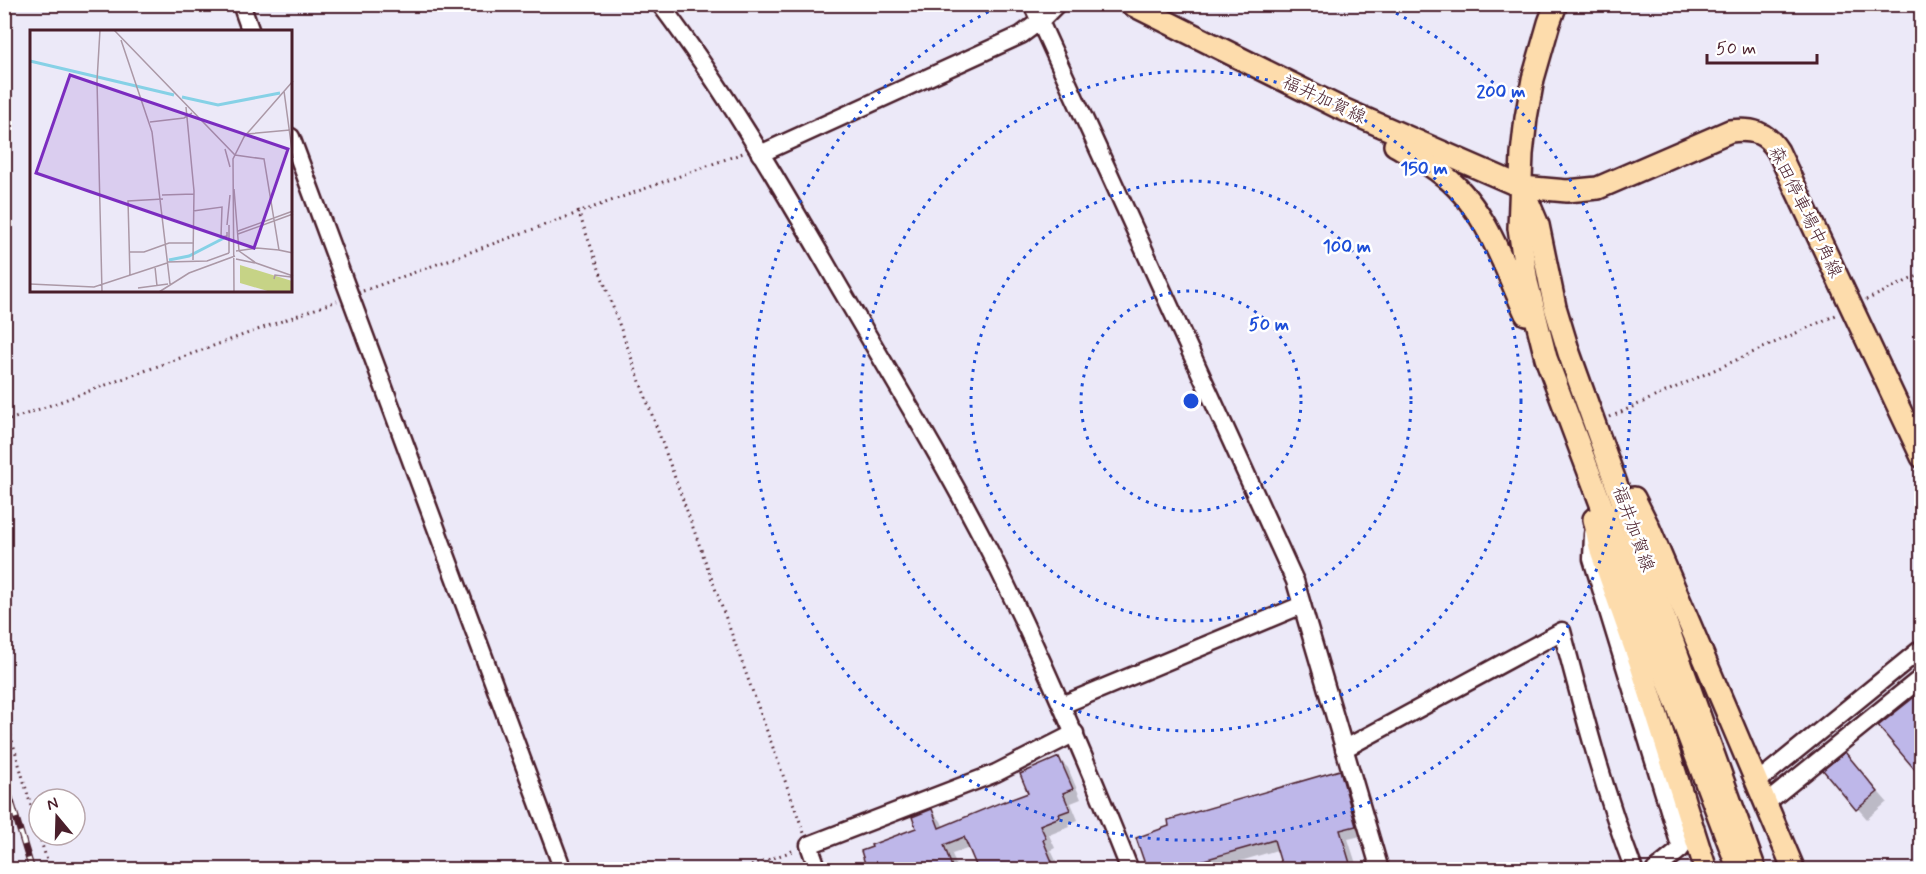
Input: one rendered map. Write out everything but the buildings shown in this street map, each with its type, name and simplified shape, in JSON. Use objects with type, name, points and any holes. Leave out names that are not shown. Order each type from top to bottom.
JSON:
[{"type":"main road","name":"福井加賀線","points":[[1131,4],[1338,107],[1522,187],[1538,225],[1555,307],[1594,424],[1755,870]]},
{"type":"main road","points":[[1522,187],[1522,154],[1533,79],[1556,4]]},
{"type":"main road","points":[[1338,107],[1439,171],[1465,195],[1485,225],[1546,358]]},
{"type":"main road","name":"森田停車場中角線","points":[[1522,187],[1567,191],[1598,188],[1730,130],[1755,131],[1766,136],[1778,151],[1922,456]]},
{"type":"main road","name":"福井加賀線","points":[[1522,187],[1519,228],[1527,282],[1546,358],[1739,870]]},
{"type":"main road","points":[[1608,460],[1636,501],[1648,526],[1794,870]]},
{"type":"main road","points":[[1589,477],[1601,551],[1640,662],[1706,870]]},
{"type":"street","points":[[241,4],[250,30]]},
{"type":"street","points":[[660,4],[726,99],[758,151],[954,485],[990,552],[1075,733],[1130,870]]},
{"type":"street","points":[[1032,4],[1295,581],[1380,870]]},
{"type":"street","points":[[758,151],[1021,34],[1040,21],[1057,4]]},
{"type":"street","points":[[292,140],[563,870]]},
{"type":"street","points":[[1594,517],[1592,559],[1681,849],[1654,870]]},
{"type":"street","points":[[1062,705],[1302,605]]},
{"type":"street","points":[[1344,749],[1562,631],[1618,829],[1634,870]]},
{"type":"street","points":[[1756,783],[1922,648]]},
{"type":"street","points":[[1765,804],[1922,677]]},
{"type":"street","points":[[818,870],[809,845],[996,773],[1075,733]]},
{"type":"path","points":[[4,5],[13,4]]},
{"type":"path","points":[[4,422],[579,212],[758,151]]},
{"type":"path","points":[[579,212],[809,845],[740,870]]},
{"type":"path","points":[[1594,424],[1922,274]]},
{"type":"path","points":[[4,712],[27,792]]},
{"type":"path","points":[[4,843],[12,870]]},
{"type":"path","points":[[43,847],[50,870]]},
{"type":"railway","points":[[4,778],[32,870]]}]
